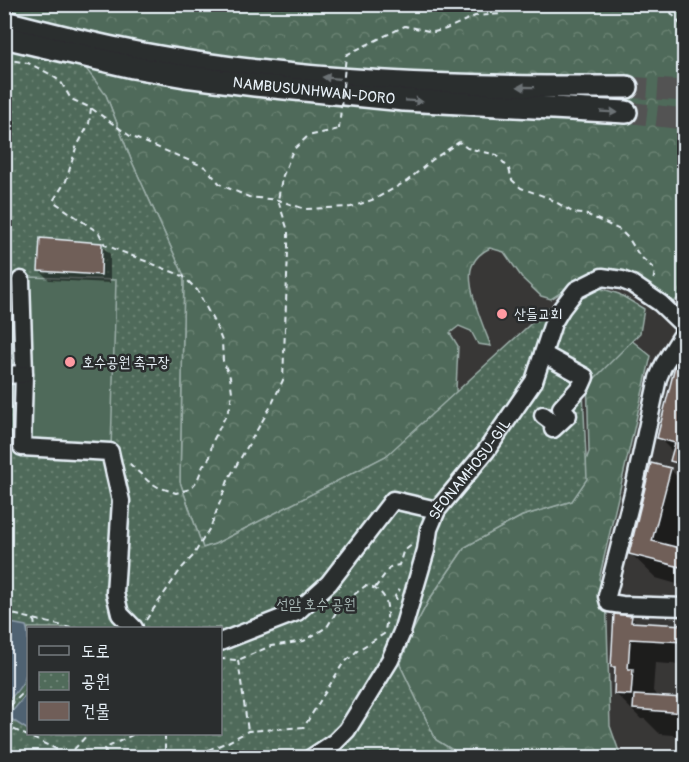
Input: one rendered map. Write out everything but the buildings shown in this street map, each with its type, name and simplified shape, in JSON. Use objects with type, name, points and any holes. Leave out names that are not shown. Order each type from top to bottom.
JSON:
[{"type":"main road","name":"NAMBUSUNHWAN-DORO","points":[[4,22],[136,53],[187,62],[336,78],[472,86],[627,87]]},
{"type":"main road","name":"NAMBUSUNHWAN-DORO","points":[[4,37],[133,68],[244,84],[404,100],[626,112]]},
{"type":"street","name":"SEONAMHOSU-GIL","points":[[311,758],[335,742],[347,730],[390,660],[402,632],[436,510],[486,451],[534,381],[553,323],[576,290],[602,277],[622,280],[660,303],[684,326]]},
{"type":"street","points":[[21,280],[24,374],[22,447],[110,452],[121,501],[116,593],[120,614],[138,626]]},
{"type":"street","points":[[684,332],[658,378],[633,493],[607,596],[609,603],[622,605],[684,607]]},
{"type":"street","points":[[543,354],[585,377],[581,386],[561,408],[568,415],[553,429],[555,424],[543,415]]},
{"type":"street","points":[[4,375],[24,374]]},
{"type":"street","points":[[222,641],[297,612],[329,583],[393,500],[436,510]]},
{"type":"path","points":[[138,626],[158,605],[211,526],[229,478],[271,406],[283,380],[286,356],[288,231],[278,200],[282,178],[292,150],[308,136],[339,129],[346,55],[405,26],[434,32],[475,16],[501,14],[512,4]]},
{"type":"path","points":[[664,4],[684,29]]},
{"type":"path","points":[[4,59],[28,63],[50,74],[62,82],[71,99],[91,108],[130,136],[205,167],[220,184],[228,188],[249,197],[278,200],[305,209],[351,207],[375,199],[396,188],[459,142],[467,148],[497,155],[509,169],[512,180],[520,188],[549,198],[574,213],[588,215],[620,230],[639,255],[655,270],[652,284],[643,291]]},
{"type":"path","points":[[91,108],[89,124],[76,148],[66,181],[53,201],[99,233],[105,245],[183,276],[197,290],[222,341],[223,361],[230,377],[232,392],[230,407],[212,443],[210,457],[190,489],[177,493],[158,486],[148,481],[130,464],[111,459]]},
{"type":"path","points":[[375,588],[390,567],[399,565],[404,552],[409,545],[414,543]]},
{"type":"path","points":[[158,758],[165,752],[205,751],[248,731],[304,727],[342,665],[358,650],[384,634],[388,616],[385,597],[375,588],[365,586],[340,606],[327,627],[304,641],[271,646],[238,660],[222,659]]},
{"type":"path","points":[[4,612],[67,627]]},
{"type":"path","points":[[34,619],[35,627]]},
{"type":"path","points":[[238,660],[248,731]]},
{"type":"path","points":[[4,716],[8,708],[27,689]]},
{"type":"path","points":[[4,725],[70,756],[87,735]]},
{"type":"path","points":[[95,758],[106,751],[104,749],[132,735]]},
{"type":"path","points":[[165,735],[165,752]]},
{"type":"path","points":[[4,755],[12,758]]},
{"type":"green space","points":[[4,5],[684,5],[684,295],[673,302],[657,297],[640,283],[571,286],[551,299],[541,296],[523,279],[504,252],[490,248],[474,261],[471,281],[472,293],[491,346],[478,344],[471,331],[459,326],[450,333],[458,346],[456,390],[458,399],[386,456],[215,544],[203,548],[180,482],[184,276],[132,162],[106,95],[5,46]]},
{"type":"green space","name":"선암 호수 공원","points":[[4,46],[84,66],[106,95],[132,162],[184,276],[180,482],[203,548],[215,544],[386,456],[548,308],[600,288],[619,294],[644,309],[640,333],[583,390],[587,479],[572,501],[522,516],[465,547],[429,600],[412,632],[400,665],[436,740],[464,757],[5,757]]},
{"type":"green space","name":"호수공원 축구장","points":[[29,277],[116,280],[111,448],[24,445]]},
{"type":"green space","points":[[625,335],[651,356],[599,579],[606,589],[610,726],[621,757],[464,757],[436,740],[400,665],[412,632],[429,600],[465,547],[522,516],[572,501],[589,452],[587,373]]},
{"type":"water","points":[[5,622],[26,626],[27,667],[21,686],[5,704]]},
{"type":"water","points":[[27,693],[27,729],[11,719],[11,713]]},
{"type":"tunnel","points":[[627,87],[684,91]]},
{"type":"tunnel","points":[[626,112],[684,119]]},
{"type":"place","name":"산들교회","points":[[502,314]]},
{"type":"place","name":"호수공원 축구장","points":[[70,362]]}]
